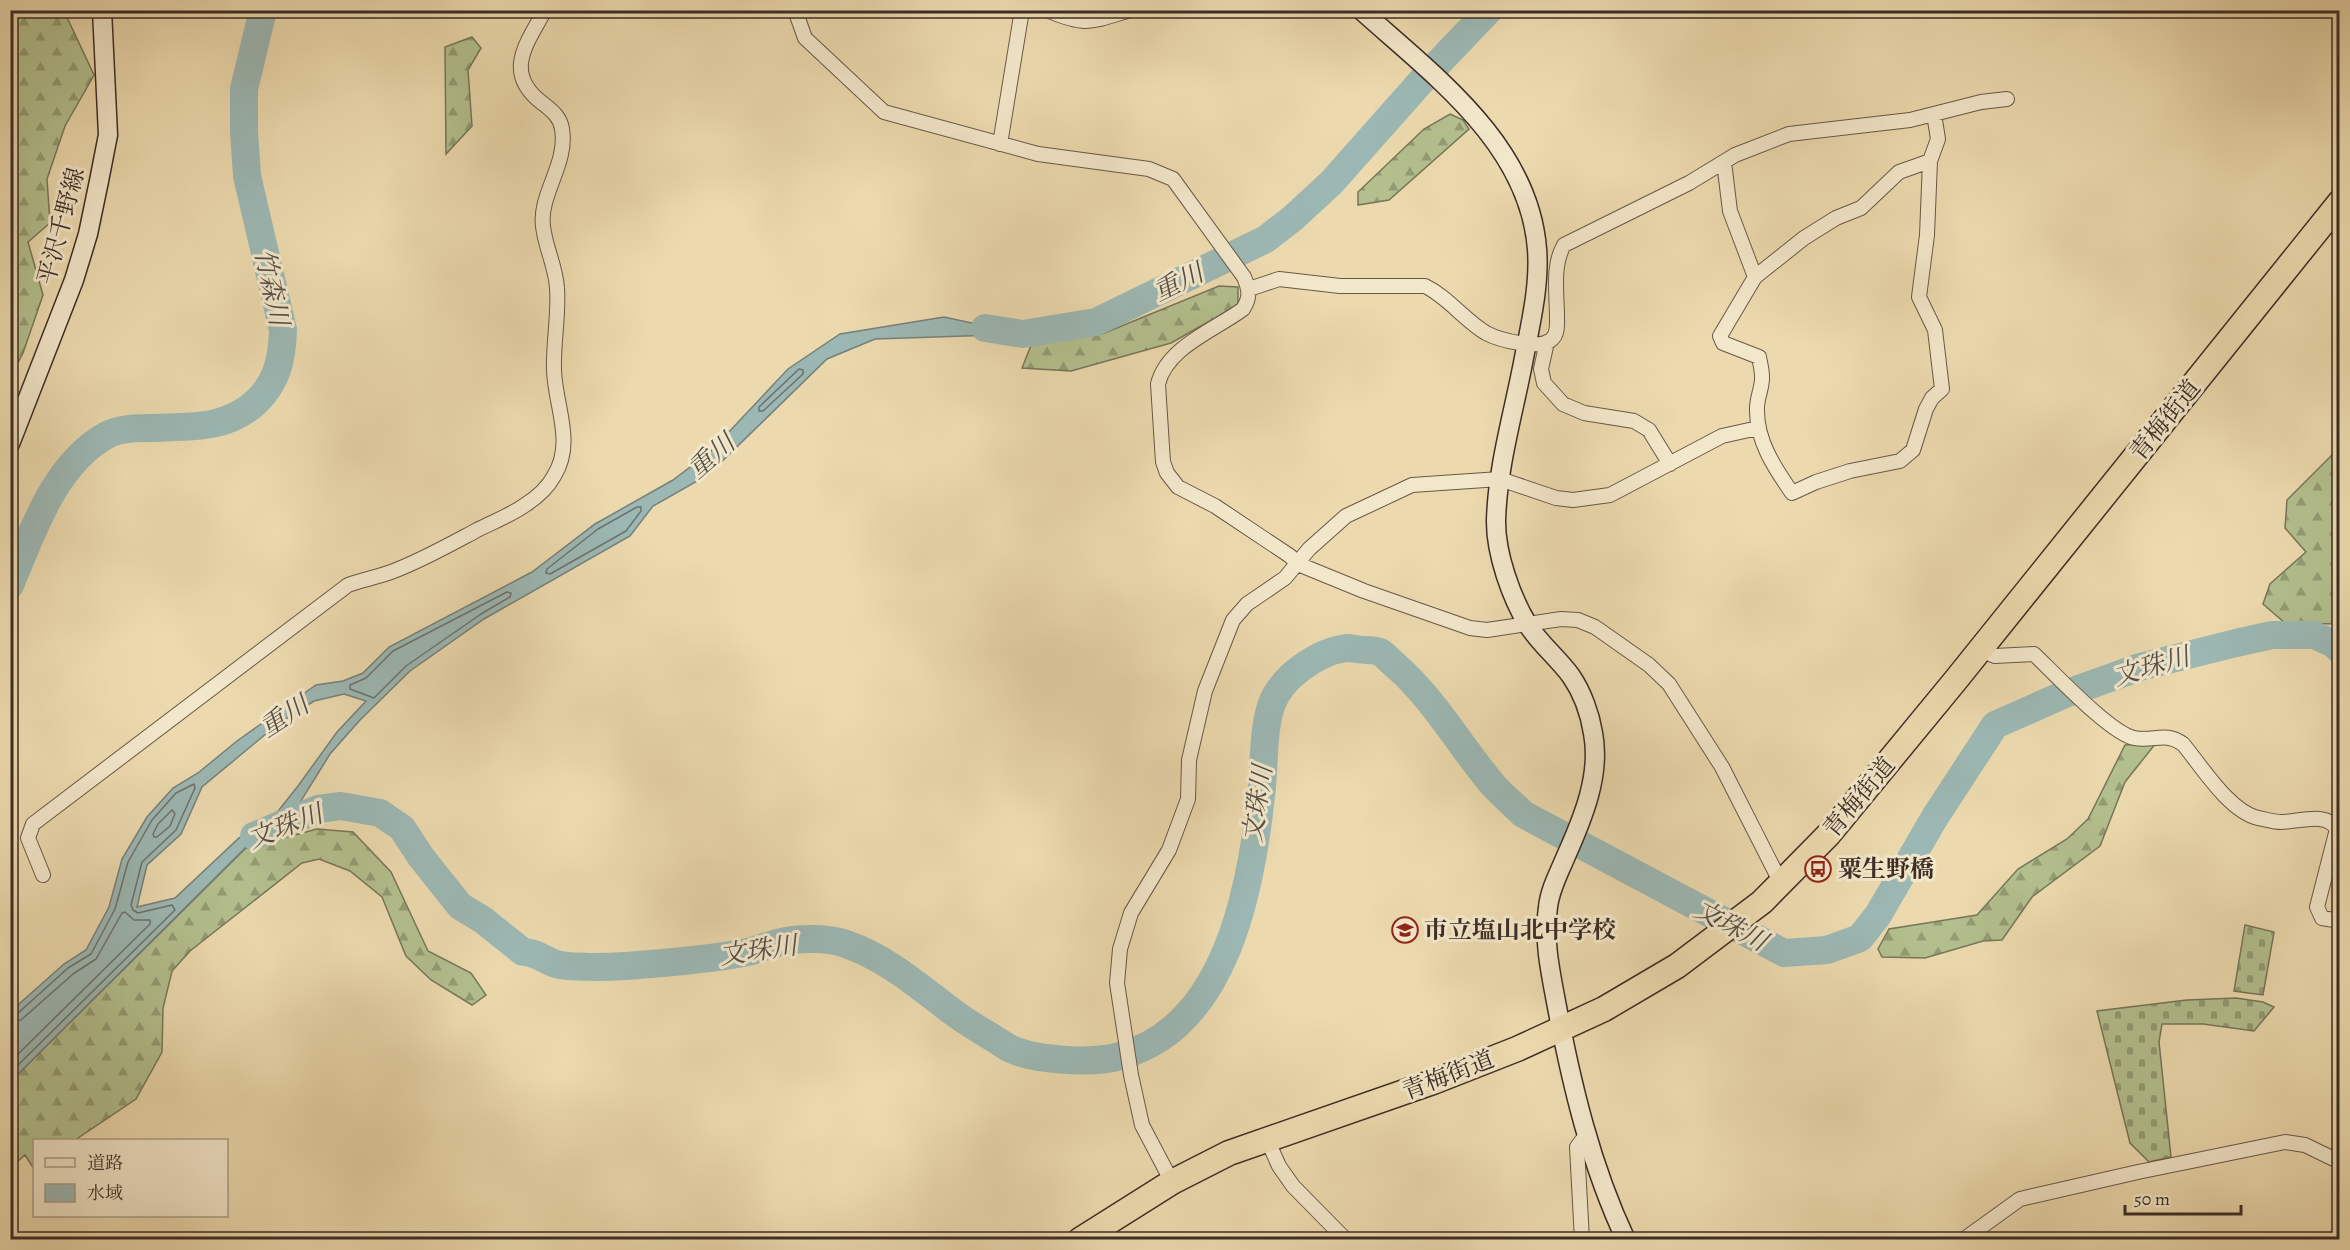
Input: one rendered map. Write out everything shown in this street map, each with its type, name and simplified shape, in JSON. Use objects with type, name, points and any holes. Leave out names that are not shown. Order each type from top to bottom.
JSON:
[{"type":"highway","name":"青梅街道","points":[[1080,1239],[1172,1182],[1229,1154],[1432,1082],[1517,1049],[1604,1009],[1644,987],[1706,946],[1761,903],[1829,834],[2340,202]]},
{"type":"street","name":"平沢千野線","points":[[10,444],[74,280],[92,215],[108,135],[102,10]]},
{"type":"street","points":[[43,875],[28,838],[33,824],[100,771],[348,585],[391,572],[485,526],[525,505],[554,478],[561,462],[564,442],[562,415],[554,372],[557,289],[542,214],[544,202],[554,182],[560,159],[562,132],[560,120],[554,112],[533,96],[526,86],[520,63],[523,50],[545,10]]},
{"type":"street","points":[[795,10],[805,38],[884,112],[1038,154],[1149,169],[1173,179],[1194,205],[1247,283],[1248,301],[1243,309],[1194,338],[1160,373],[1158,384],[1163,462],[1167,473],[1178,488],[1215,506],[1290,556],[1298,564],[1364,591],[1470,628],[1486,630],[1561,619],[1578,620],[1595,627],[1649,665],[1669,684],[1722,767],[1782,883]]},
{"type":"street","points":[[1000,144],[1022,10]]},
{"type":"street","points":[[1047,10],[1080,22],[1090,22],[1130,10]]},
{"type":"street","points":[[1361,10],[1456,96],[1492,137],[1512,168],[1532,219],[1537,249],[1536,280],[1500,479],[1496,521],[1497,539],[1506,576],[1528,625],[1572,677],[1582,697],[1593,733],[1594,759],[1584,816],[1552,886],[1546,933],[1561,1029],[1586,1135],[1609,1204],[1626,1239]]},
{"type":"street","points":[[1247,283],[1279,279],[1340,286],[1425,286],[1436,291],[1485,333],[1526,344],[1543,344],[1553,339],[1557,329],[1558,254],[1564,245],[1689,183],[1756,146],[1789,134],[1910,120],[1981,102],[2007,99]]},
{"type":"street","points":[[1930,161],[1899,172],[1861,208],[1836,218],[1804,238],[1755,277],[1719,336],[1723,343],[1759,357],[1763,377],[1757,406],[1758,428],[1774,466],[1792,493],[1850,471],[1900,461],[1913,450],[1926,409],[1932,398],[1942,389],[1935,330],[1919,297],[1927,235],[1930,161],[1938,139],[1934,114]]},
{"type":"street","points":[[1724,162],[1730,211],[1755,277]]},
{"type":"street","points":[[1547,342],[1541,369],[1544,383],[1563,404],[1584,413],[1634,421],[1649,430],[1670,464]]},
{"type":"street","points":[[1172,1182],[1142,1125],[1131,1075],[1117,983],[1120,949],[1131,913],[1169,850],[1188,799],[1189,760],[1205,691],[1233,620],[1247,604],[1285,578],[1309,549],[1346,516],[1412,485],[1500,479],[1557,498],[1573,500],[1610,495],[1722,436],[1758,428]]},
{"type":"street","points":[[1980,650],[1995,656],[2034,654],[2090,708],[2134,738],[2174,737],[2183,744],[2234,806],[2254,817],[2279,822],[2323,819],[2332,822],[2337,829],[2317,907],[2322,918],[2340,921]]},
{"type":"street","points":[[1582,1239],[1577,1147],[1586,1135]]},
{"type":"street","points":[[1267,1139],[1279,1166],[1293,1186],[1346,1239]]},
{"type":"street","points":[[1970,1237],[2020,1199],[2285,1142],[2305,1145],[2340,1162]]},
{"type":"green space","points":[[11,10],[64,11],[94,75],[65,126],[47,179],[50,223],[28,242],[43,295],[23,353],[11,376]]},
{"type":"green space","points":[[472,37],[481,48],[468,70],[472,126],[446,154],[445,47]]},
{"type":"green space","points":[[1450,114],[1463,120],[1469,129],[1389,200],[1358,205],[1358,192],[1424,129]]},
{"type":"green space","points":[[1219,286],[1238,287],[1238,305],[1171,343],[1071,371],[1022,368],[1032,343],[1102,334]]},
{"type":"green space","points":[[2339,448],[2339,624],[2285,623],[2263,604],[2270,584],[2306,552],[2285,528],[2287,500]]},
{"type":"green space","points":[[2156,743],[2125,782],[2100,846],[2032,897],[2002,940],[1983,941],[1925,958],[1882,957],[1878,949],[1889,929],[1977,915],[2018,869],[2067,839],[2088,819],[2125,745]]},
{"type":"green space","points":[[317,829],[353,832],[391,872],[428,951],[471,973],[486,995],[472,1005],[431,980],[406,956],[382,897],[350,871],[319,859],[302,863],[190,951],[172,971],[163,1008],[162,1052],[136,1099],[76,1139],[33,1139],[33,1167],[25,1155],[11,1167],[11,1081],[246,848]]},
{"type":"green space","points":[[2245,925],[2274,932],[2263,995],[2234,991]]},
{"type":"green space","points":[[2236,998],[2263,1002],[2274,1007],[2254,1031],[2203,1024],[2162,1024],[2159,1042],[2171,1157],[2149,1162],[2130,1143],[2097,1011],[2187,1000]]},
{"type":"water","points":[[944,317],[1023,334],[875,339],[827,359],[708,475],[653,506],[630,536],[484,619],[410,671],[360,720],[330,754],[283,830],[245,848],[11,1081],[11,1011],[64,964],[86,950],[109,907],[122,859],[147,817],[173,788],[198,773],[237,741],[316,685],[343,681],[363,673],[389,647],[532,572],[595,524],[673,480],[711,451],[788,369],[840,334]],"holes":[[[344,694],[366,701],[337,732],[267,825],[239,838],[175,898],[137,907],[147,865],[181,834],[202,787],[279,723],[314,701]]]},
{"type":"waterway","name":"竹森川","points":[[10,585],[47,501],[73,463],[89,448],[107,435],[121,430],[190,427],[217,423],[230,418],[255,403],[269,387],[277,370],[283,330],[247,176],[244,131],[244,89],[263,10]]},
{"type":"waterway","name":"重川","points":[[985,328],[1023,334],[1096,322],[1266,239],[1331,183],[1425,77],[1489,10]]},
{"type":"waterway","name":"文珠川","points":[[254,836],[318,809],[341,806],[380,813],[402,828],[421,857],[460,906],[483,920],[523,952],[556,964],[625,966],[715,958],[793,940],[830,940],[846,944],[891,966],[963,1019],[1004,1045],[1028,1055],[1044,1058],[1094,1060],[1120,1056],[1156,1041],[1185,1017],[1209,986],[1240,912],[1250,872],[1261,796],[1266,728],[1271,706],[1282,686],[1291,676],[1312,661],[1335,650],[1348,648],[1377,651],[1384,655],[1423,693],[1493,785],[1523,814],[1784,953],[1827,950],[1860,938],[1878,915],[1935,817],[1995,725],[2065,694],[2140,667],[2272,635],[2314,635],[2334,644],[2340,650]]},
{"type":"place","name":"粟生野橋","points":[[1818,869]]},
{"type":"place","name":"市立塩山北中学校","points":[[1405,930]]}]
